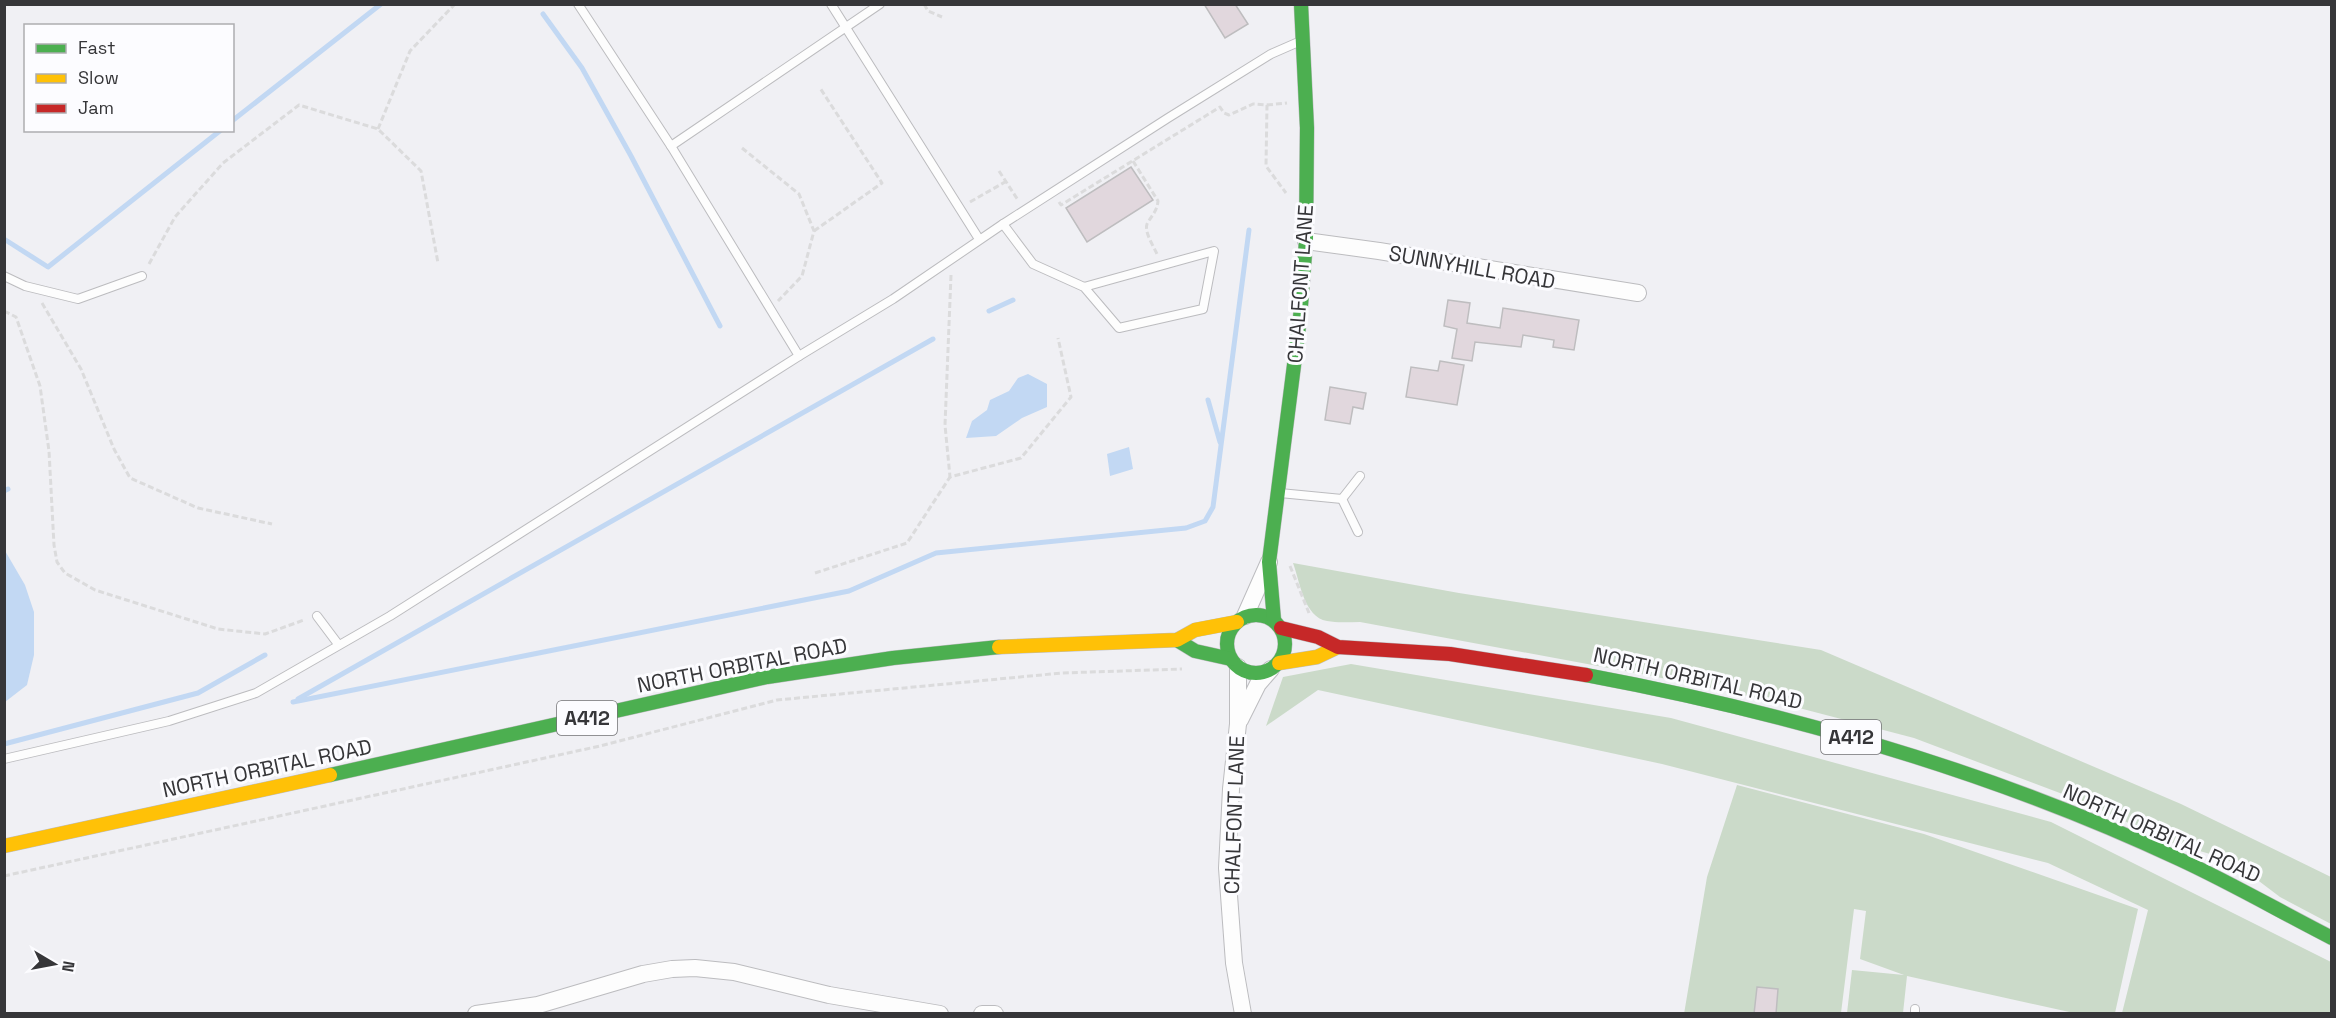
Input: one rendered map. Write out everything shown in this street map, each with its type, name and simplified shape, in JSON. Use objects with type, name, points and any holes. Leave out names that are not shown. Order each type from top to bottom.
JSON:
[{"type":"main road","name":"CHALFONT LANE","points":[[1278,624],[1269,562],[1280,493],[1300,318],[1306,241],[1307,128],[1301,4]]},
{"type":"main road","points":[[1255,614],[1278,624],[1285,637],[1286,647],[1275,666],[1261,673],[1247,672],[1235,663],[1227,640],[1230,630],[1241,619],[1255,614]]},
{"type":"main road","name":"NORTH ORBITAL ROAD","points":[[4,846],[767,677],[893,658],[1022,645],[1177,640],[1195,630],[1241,619]]},
{"type":"main road","name":"NORTH ORBITAL ROAD","points":[[1278,624],[1318,637],[1338,648],[1450,654],[1536,666],[1693,696],[1807,724],[1979,778],[2094,823],[2179,859],[2331,938]]},
{"type":"main road","name":"NORTH ORBITAL ROAD","points":[[1177,640],[1195,651],[1235,663]]},
{"type":"main road","name":"NORTH ORBITAL ROAD","points":[[1275,666],[1317,657],[1338,648]]},
{"type":"street","name":"SUNNYHILL ROAD","points":[[1306,241],[1638,293]]},
{"type":"street","name":"CHALFONT LANE","points":[[1241,619],[1269,562]]},
{"type":"street","name":"CHALFONT LANE","points":[[1235,663],[1238,724],[1231,789],[1227,868],[1234,963],[1243,1014]]},
{"type":"street","name":"CHALFONT LANE","points":[[1238,724],[1258,684],[1275,666]]},
{"type":"street","points":[[476,1014],[538,1005],[643,975],[672,969],[695,968],[734,972],[830,995],[940,1014]]},
{"type":"street","points":[[982,1014],[995,1014]]},
{"type":"lane","points":[[578,4],[671,146],[799,356]]},
{"type":"lane","points":[[831,4],[979,239]]},
{"type":"lane","points":[[671,146],[880,4]]},
{"type":"lane","points":[[4,759],[169,721],[256,693],[390,616],[799,356],[893,299],[979,239],[1271,54],[1303,40]]},
{"type":"lane","points":[[1003,224],[1032,264],[1084,287],[1119,328],[1203,309],[1214,251],[1084,287]]},
{"type":"lane","points":[[4,276],[34,288],[78,299],[142,276]]},
{"type":"lane","points":[[1342,499],[1360,476]]},
{"type":"lane","points":[[1280,493],[1342,499]]},
{"type":"lane","points":[[1342,499],[1358,532]]},
{"type":"lane","points":[[317,616],[338,644]]},
{"type":"path","points":[[378,129],[410,51],[455,4]]},
{"type":"path","points":[[924,4],[928,11],[942,17]]},
{"type":"path","points":[[814,231],[882,183],[820,88]]},
{"type":"path","points":[[1051,193],[1061,205],[1220,107],[1224,113],[1229,115],[1253,104],[1268,105],[1266,166],[1293,202],[1307,205]]},
{"type":"path","points":[[142,276],[176,217],[223,163],[299,105],[378,129],[421,171],[438,263]]},
{"type":"path","points":[[742,148],[799,194],[814,231],[802,276],[770,309]]},
{"type":"path","points":[[1133,160],[1158,201],[1158,208],[1147,224],[1147,230],[1163,265]]},
{"type":"path","points":[[999,171],[1018,200]]},
{"type":"path","points":[[959,208],[1005,182]]},
{"type":"path","points":[[815,573],[907,543],[950,477],[945,425],[952,258]]},
{"type":"path","points":[[34,288],[81,369],[114,448],[130,478],[198,508],[272,524]]},
{"type":"path","points":[[4,311],[16,317],[40,386],[49,451],[54,545],[57,562],[65,573],[95,590],[218,629],[265,634],[317,616]]},
{"type":"path","points":[[950,477],[1022,458],[1071,397],[1058,338]]},
{"type":"path","points":[[4,876],[600,746],[777,700],[1062,673],[1191,668]]},
{"type":"green space","points":[[1293,563],[1459,593],[1821,650],[2181,804],[2331,877],[2331,924],[2280,897],[2235,863],[2172,843],[2081,801],[1914,738],[1772,701],[1652,676],[1360,622],[1327,621],[1319,618],[1308,606]]},
{"type":"green space","points":[[1351,664],[1671,718],[2051,822],[2331,962],[2331,1013],[2122,1013],[2148,910],[2048,863],[1662,764],[1318,690],[1266,726],[1283,677]]},
{"type":"green space","points":[[1737,785],[1924,834],[2138,909],[2115,1013],[2074,1013],[1907,976],[1903,1013],[1847,1013],[1852,970],[1904,975],[1860,959],[1866,911],[1854,909],[1841,1013],[1684,1014],[1707,877]]},
{"type":"water","points":[[1028,374],[1047,384],[1047,407],[1022,418],[996,436],[966,438],[972,421],[987,410],[990,400],[1009,391],[1018,378]]},
{"type":"water","points":[[1129,447],[1133,469],[1110,476],[1107,454]]},
{"type":"water","points":[[4,549],[25,585],[34,612],[34,655],[27,685],[5,702]]},
{"type":"building","points":[[1204,4],[1235,4],[1248,24],[1225,38]]},
{"type":"building","points":[[1131,167],[1153,200],[1087,242],[1066,208]]},
{"type":"building","points":[[1448,300],[1470,303],[1467,323],[1500,328],[1503,308],[1579,320],[1574,350],[1553,347],[1554,340],[1523,335],[1521,347],[1475,342],[1472,361],[1452,358],[1457,329],[1444,326]]},
{"type":"building","points":[[1440,361],[1464,365],[1457,405],[1406,397],[1411,367],[1438,371]]},
{"type":"building","points":[[1330,387],[1366,393],[1363,409],[1353,407],[1350,424],[1325,420]]},
{"type":"building","points":[[1757,987],[1778,989],[1776,1014],[1754,1014]]},
{"type":"waterway","points":[[234,119],[381,4]]},
{"type":"waterway","points":[[543,14],[582,68],[720,326]]},
{"type":"waterway","points":[[4,239],[48,267],[218,132]]},
{"type":"waterway","points":[[293,702],[849,591],[936,553],[1186,528],[1205,521],[1213,507],[1249,230]]},
{"type":"waterway","points":[[989,311],[1013,300]]},
{"type":"waterway","points":[[298,699],[933,339]]},
{"type":"waterway","points":[[1208,400],[1220,442]]},
{"type":"waterway","points":[[4,491],[8,489]]},
{"type":"waterway","points":[[4,744],[198,693],[265,655]]},
{"type":"traffic: fast","points":[[1274,620],[1269,562],[1300,318],[1306,241],[1307,128],[1301,4]]},
{"type":"traffic: fast","points":[[1250,615],[1262,615],[1277,623],[1285,638],[1285,644],[1285,650],[1277,665],[1262,673],[1250,673],[1235,665],[1227,650],[1227,638],[1235,623],[1250,615]]},
{"type":"traffic: fast","points":[[1177,640],[1195,651],[1231,659]]},
{"type":"traffic: fast","points":[[330,775],[767,677],[893,658],[999,647]]},
{"type":"traffic: fast","points":[[1586,675],[1738,707],[1813,727],[1888,748],[2036,798],[2179,859],[2332,938]]},
{"type":"traffic: slow","points":[[999,647],[1177,640],[1195,630],[1237,622]]},
{"type":"traffic: slow","points":[[1279,663],[1317,657],[1338,647]]},
{"type":"traffic: slow","points":[[4,846],[330,775]]},
{"type":"traffic: jam","points":[[1281,628],[1318,637],[1338,647],[1450,654],[1586,675]]}]
